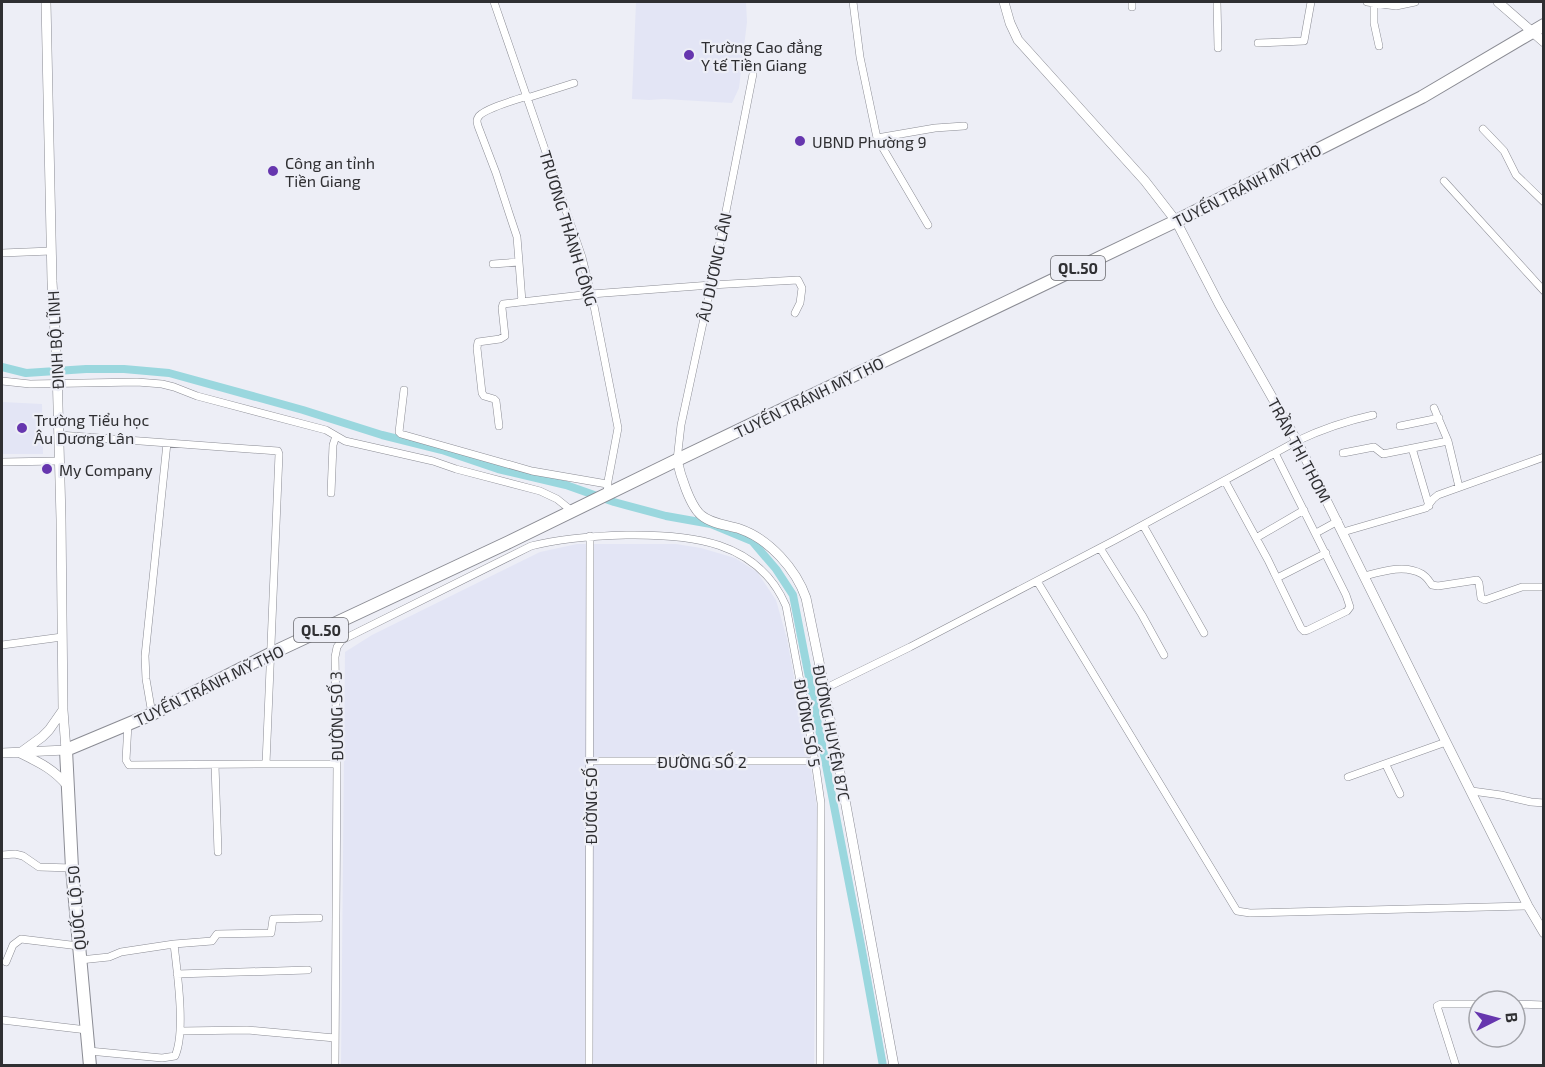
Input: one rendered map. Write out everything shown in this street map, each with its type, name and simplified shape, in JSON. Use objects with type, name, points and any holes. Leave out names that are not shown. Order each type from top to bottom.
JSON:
[{"type":"highway","name":"TUYẾN TRÁNH MỸ THO","points":[[66,750],[152,714],[270,654],[372,606],[512,548],[606,492],[1176,221],[1422,97],[1538,29]]},
{"type":"highway","name":"QUỐC LỘ 50","points":[[66,750],[72,868],[90,1065]]},
{"type":"street","name":"ĐINH BỘ LĨNH","points":[[46,2],[51,251],[58,382],[63,710],[66,750]]},
{"type":"street","name":"TRƯƠNG THÀNH CÔNG","points":[[494,2],[582,257],[591,294],[618,428],[606,492]]},
{"type":"street","points":[[853,2],[860,57],[877,138],[928,225]]},
{"type":"street","name":"TRẦN THỊ THƠM","points":[[1004,2],[1018,40],[1145,181],[1176,221],[1343,532],[1528,906],[1544,933]]},
{"type":"street","points":[[1217,2],[1218,48]]},
{"type":"street","points":[[1258,44],[1304,41],[1311,2]]},
{"type":"street","points":[[1379,46],[1371,2],[1396,6],[1415,2]]},
{"type":"street","points":[[1498,2],[1538,29],[1544,42]]},
{"type":"street","name":"ÂU DƯƠNG LÂN","points":[[676,460],[681,425],[753,74]]},
{"type":"street","points":[[522,302],[517,237],[477,122],[480,116],[496,107],[574,84]]},
{"type":"street","points":[[877,138],[935,128],[964,126]]},
{"type":"street","points":[[1483,129],[1504,151],[1516,175],[1544,202]]},
{"type":"street","points":[[1444,181],[1544,291]]},
{"type":"street","points":[[2,253],[51,251]]},
{"type":"street","points":[[493,264],[519,262]]},
{"type":"street","points":[[499,426],[496,401],[482,393],[478,342],[504,338],[503,304],[591,294],[798,280],[802,285],[802,292],[795,313]]},
{"type":"street","points":[[2,381],[30,384],[58,382],[162,384],[197,396],[326,430],[345,441],[433,461],[540,491],[574,510]]},
{"type":"street","points":[[404,390],[399,432],[401,434],[606,492]]},
{"type":"street","points":[[1434,408],[1448,441],[1459,487]]},
{"type":"street","points":[[825,689],[910,648],[1319,430],[1373,415]]},
{"type":"street","points":[[1400,426],[1439,418]]},
{"type":"street","points":[[59,435],[278,451],[266,764]]},
{"type":"street","points":[[331,493],[333,445],[336,436]]},
{"type":"street","points":[[1342,453],[1374,447],[1383,454],[1448,441]]},
{"type":"street","points":[[152,714],[145,656],[166,442]]},
{"type":"street","points":[[1412,448],[1429,506]]},
{"type":"street","points":[[1225,481],[1304,631],[1347,611],[1350,607],[1349,602],[1318,532],[1275,453]]},
{"type":"street","points":[[1343,532],[1426,508],[1438,495],[1544,457]]},
{"type":"street","points":[[2,462],[59,460]]},
{"type":"street","name":"ĐƯỜNG HUYỆN 87C","points":[[676,460],[681,478],[702,516],[755,536],[777,554],[795,576],[806,598],[825,689],[894,1065]]},
{"type":"street","points":[[1256,538],[1304,510]]},
{"type":"street","points":[[1318,532],[1336,522]]},
{"type":"street","points":[[1143,525],[1204,633]]},
{"type":"street","name":"ĐƯỜNG SỐ 5","points":[[590,536],[653,534],[696,538],[730,549],[766,573],[776,586],[786,606],[821,793],[820,1065]]},
{"type":"street","name":"ĐƯỜNG SỐ 3","points":[[336,1065],[335,657],[337,647],[342,640],[512,548],[531,546],[556,539],[590,536]]},
{"type":"street","name":"ĐƯỜNG SỐ 1","points":[[589,1065],[590,536]]},
{"type":"street","points":[[1100,548],[1164,655]]},
{"type":"street","points":[[1277,578],[1326,553]]},
{"type":"street","points":[[1365,576],[1389,569],[1412,570],[1426,576],[1432,585],[1477,580],[1482,600],[1522,587],[1544,587]]},
{"type":"street","points":[[1037,581],[1238,911],[1250,913],[1528,906]]},
{"type":"street","points":[[372,606],[379,621]]},
{"type":"street","points":[[2,645],[62,637]]},
{"type":"street","points":[[20,753],[49,730],[63,710]]},
{"type":"street","points":[[128,724],[126,760],[129,765],[337,764]]},
{"type":"street","points":[[1348,777],[1446,742]]},
{"type":"street","points":[[2,753],[66,750]]},
{"type":"street","points":[[20,753],[47,766],[67,785]]},
{"type":"street","name":"ĐƯỜNG SỐ 2","points":[[590,761],[815,761]]},
{"type":"street","points":[[215,765],[218,852]]},
{"type":"street","points":[[1386,765],[1400,794]]},
{"type":"street","points":[[1472,791],[1544,803]]},
{"type":"street","points":[[2,855],[20,855],[39,867],[72,868]]},
{"type":"street","points":[[80,960],[109,957],[121,952],[174,944],[212,941],[217,934],[272,933],[273,919],[319,918]]},
{"type":"street","points":[[6,962],[13,945],[21,939],[79,946]]},
{"type":"street","points":[[89,1051],[162,1058],[173,1057],[177,1053],[180,1031],[174,944]]},
{"type":"street","points":[[177,974],[308,970]]},
{"type":"street","points":[[1456,1065],[1437,1006],[1467,1004]]},
{"type":"street","points":[[1527,1004],[1544,1005]]},
{"type":"street","points":[[2,1020],[87,1030]]},
{"type":"street","points":[[180,1031],[247,1030],[335,1038]]},
{"type":"shaded area","name":"Trường Cao đẳng Y tế Tiền Giang","points":[[636,2],[746,2],[747,22],[739,88],[732,103],[632,99]]},
{"type":"shaded area","name":"Trường Tiểu học Âu Dương Lân","points":[[2,402],[42,404],[43,454],[2,454]]},
{"type":"shaded area","points":[[577,544],[676,544],[701,548],[735,558],[757,572],[776,600],[787,639],[817,808],[814,1065],[341,1066],[345,652],[372,635],[540,552]]},
{"type":"waterway","points":[[2,367],[26,373],[86,369],[124,369],[169,373],[303,410],[382,435],[442,450],[498,469],[566,485],[614,502],[666,516],[711,524],[752,541],[776,569],[793,595],[883,1066]]},
{"type":"place","name":"Trường Cao đẳng Y tế Tiền Giang","points":[[689,55]]},
{"type":"place","name":"UBND Phường 9","points":[[800,141]]},
{"type":"place","name":"Công an tỉnh Tiền Giang","points":[[273,171]]},
{"type":"place","name":"Trường Tiểu học Âu Dương Lân","points":[[22,428]]},
{"type":"place","name":"My Company","points":[[47,469]]}]
